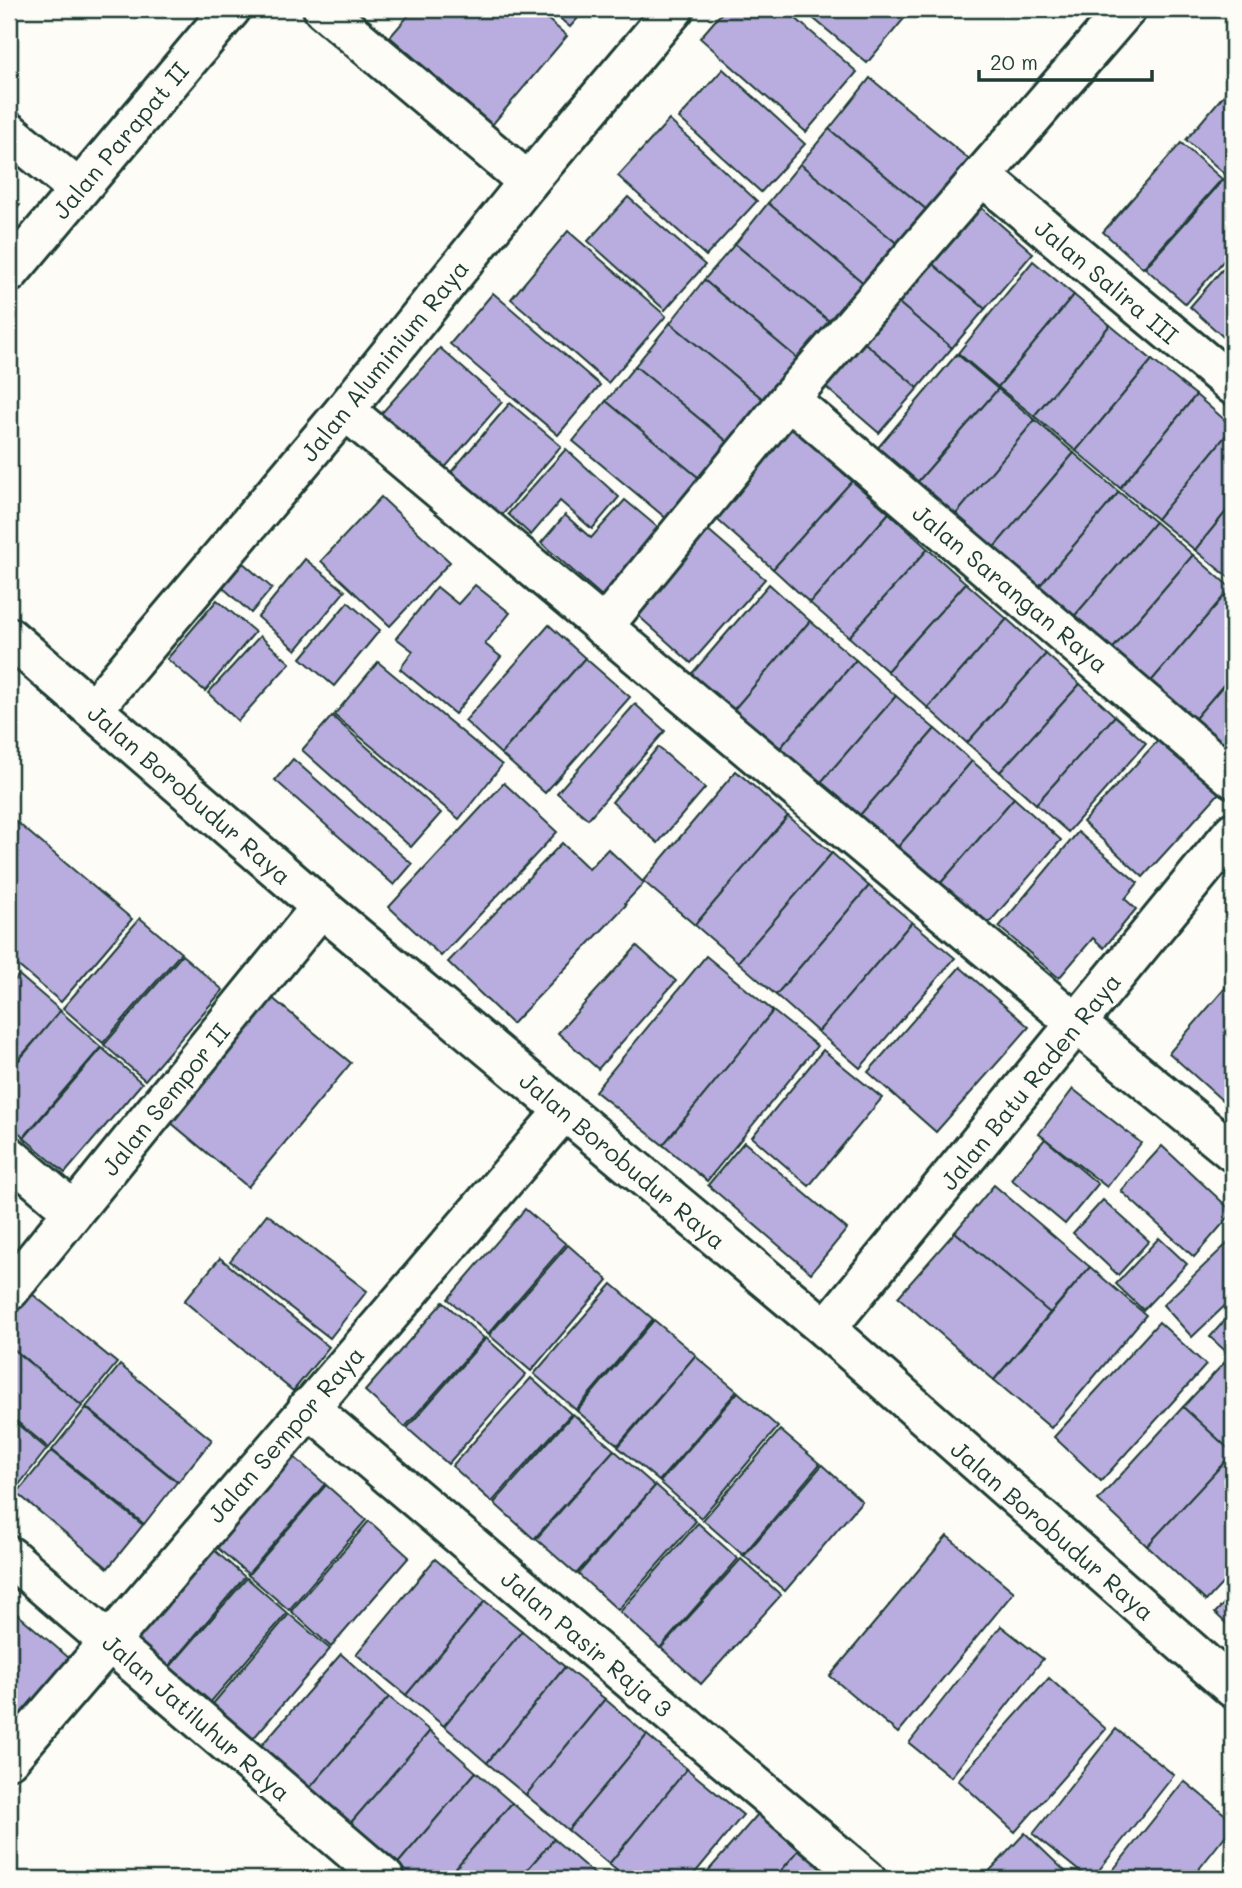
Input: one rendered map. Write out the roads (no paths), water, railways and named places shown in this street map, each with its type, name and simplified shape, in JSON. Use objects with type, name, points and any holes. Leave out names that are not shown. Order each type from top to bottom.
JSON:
[{"type":"street","name":"Jalan Parapat II","points":[[9,272],[231,9]]},
{"type":"street","points":[[323,9],[528,182]]},
{"type":"street","name":"Jalan Aluminium Raya","points":[[93,709],[345,410],[528,182],[674,9]]},
{"type":"street","points":[[603,626],[789,399],[1126,9]]},
{"type":"street","points":[[9,132],[78,189]]},
{"type":"street","name":"Jalan Salira III","points":[[982,176],[1233,385]]},
{"type":"street","name":"Jalan Sarangan Raya","points":[[789,399],[1233,778]]},
{"type":"street","points":[[345,410],[1233,1152]]},
{"type":"street","name":"Jalan Borobudur Raya","points":[[9,638],[321,907],[826,1329],[1233,1688]]},
{"type":"street","name":"Jalan Batu Raden Raya","points":[[826,1329],[1233,832]]},
{"type":"street","name":"Jalan Sempor II","points":[[9,1291],[321,907]]},
{"type":"street","name":"Jalan Sempor Raya","points":[[9,1759],[564,1111]]},
{"type":"street","points":[[9,1156],[73,1211]]},
{"type":"street","name":"Jalan Pasir Raja 3","points":[[308,1408],[866,1879]]},
{"type":"street","name":"Jalan Jatiluhur Raya","points":[[9,1556],[385,1879]]}]
